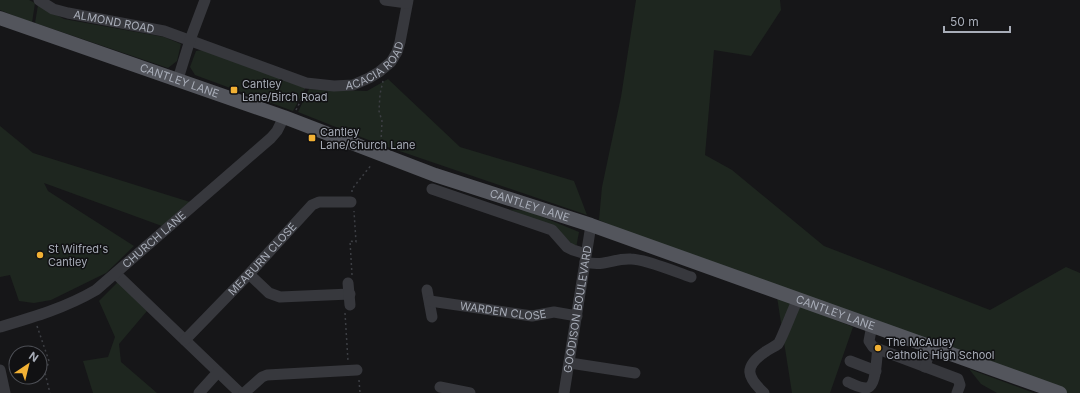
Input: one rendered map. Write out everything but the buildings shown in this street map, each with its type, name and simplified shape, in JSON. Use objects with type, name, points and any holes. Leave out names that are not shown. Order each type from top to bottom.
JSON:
[{"type":"main road","name":"CANTLEY LANE","points":[[0,18],[178,79],[288,119],[435,176],[591,226],[1060,393]]},
{"type":"street","name":"ALMOND ROAD","points":[[39,0],[53,9],[68,13],[164,31],[190,40]]},
{"type":"street","points":[[178,79],[190,40],[205,0]]},
{"type":"street","points":[[386,0],[407,2]]},
{"type":"street","name":"ACACIA ROAD","points":[[190,40],[308,83],[334,86],[352,85],[369,78],[391,62],[397,52],[400,42],[407,2]]},
{"type":"street","name":"CHURCH LANE","points":[[0,327],[54,311],[78,301],[96,290],[271,138],[288,119]]},
{"type":"street","name":"CANTLEY LANE","points":[[432,189],[552,230],[568,247],[594,264],[632,259],[691,277]]},
{"type":"street","name":"MEABURN CLOSE","points":[[185,340],[249,274],[312,205],[319,202],[352,202]]},
{"type":"street","name":"GOODISON BOULEVARD","points":[[564,393],[591,226]]},
{"type":"street","points":[[116,274],[240,393]]},
{"type":"street","points":[[249,274],[269,293],[280,297],[350,294]]},
{"type":"street","name":"WARDEN CLOSE","points":[[432,316],[428,295],[525,315],[554,312],[577,316]]},
{"type":"street","points":[[764,393],[750,375],[749,370],[752,362],[758,356],[779,343],[798,299]]},
{"type":"street","points":[[872,325],[869,341],[873,347],[958,379],[960,385],[957,393]]},
{"type":"street","points":[[925,367],[931,346]]},
{"type":"street","points":[[848,382],[868,388],[871,386],[876,371],[878,349]]},
{"type":"street","points":[[850,361],[876,371]]},
{"type":"street","points":[[570,363],[635,373]]},
{"type":"street","points":[[0,370],[5,393]]},
{"type":"street","points":[[244,393],[262,377],[267,375],[353,371]]},
{"type":"street","points":[[199,393],[218,372]]},
{"type":"street","points":[[440,387],[470,393]]},
{"type":"path","points":[[360,393],[353,371],[344,304],[350,294],[352,278],[350,242],[356,242],[352,189],[379,154],[382,136],[382,122],[379,111],[380,94],[385,75],[384,68]]},
{"type":"path","points":[[288,119],[308,83]]},
{"type":"path","points":[[34,317],[49,361],[45,373],[50,393]]},
{"type":"shaded area","points":[[0,0],[29,0],[35,3],[32,23],[0,10]]},
{"type":"shaded area","points":[[636,0],[780,0],[781,10],[751,56],[714,50],[705,155],[732,170],[824,246],[990,310],[1066,267],[1080,273],[1080,393],[1051,393],[646,240],[599,220],[602,187],[621,97]]},
{"type":"shaded area","points":[[38,5],[64,19],[164,37],[181,44],[177,61],[168,68],[35,23]]},
{"type":"shaded area","points":[[203,50],[306,87],[293,111],[195,75],[190,67],[196,51]]},
{"type":"shaded area","points":[[388,79],[460,147],[574,181],[587,215],[376,143],[298,112],[309,89],[367,91]]},
{"type":"shaded area","points":[[0,126],[33,153],[190,202],[162,226],[44,183],[48,191],[134,246],[106,273],[51,300],[34,303],[19,301],[10,275],[0,277]]},
{"type":"shaded area","points":[[508,209],[528,211],[579,232],[576,248],[556,228]]},
{"type":"shaded area","points":[[118,282],[147,311],[119,344],[121,362],[157,393],[93,393],[83,361],[108,357],[115,337],[99,301]]},
{"type":"shaded area","points":[[777,297],[853,327],[830,393],[792,393]]},
{"type":"shaded area","points":[[969,369],[1034,393],[997,393],[981,384]]},
{"type":"place","name":"Cantley Lane/Birch Road","points":[[234,90]]},
{"type":"place","name":"Cantley Lane/Church Lane","points":[[312,138]]},
{"type":"place","name":"St Wilfred's Cantley","points":[[40,255]]},
{"type":"place","name":"The McAuley Catholic High School","points":[[878,348]]}]
